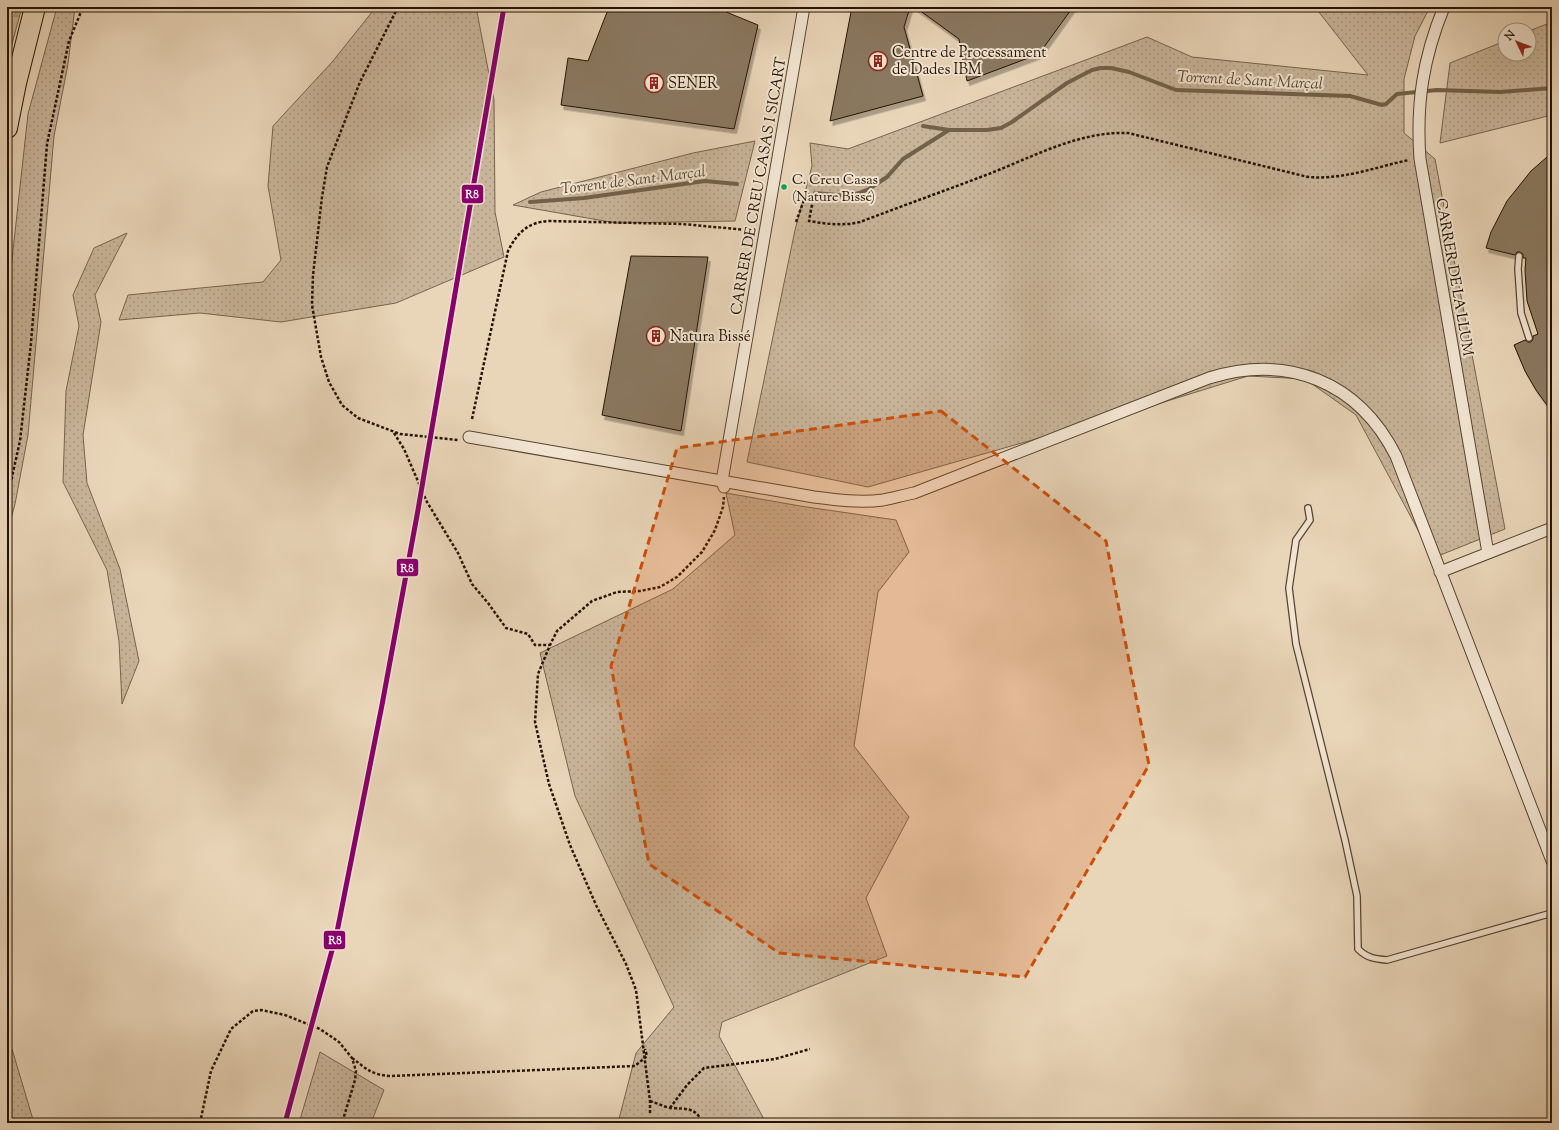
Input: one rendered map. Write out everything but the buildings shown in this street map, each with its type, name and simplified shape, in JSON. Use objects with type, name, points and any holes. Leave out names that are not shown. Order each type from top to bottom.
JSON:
[{"type":"highway","points":[[7,128],[16,83],[36,7]]},
{"type":"street","name":"CARRER DE CREU CASAS I SICART","points":[[724,485],[804,7]]},
{"type":"street","name":"CARRER DE LA LLUM","points":[[1444,7],[1429,46],[1422,82],[1418,132],[1422,173],[1488,553]]},
{"type":"street","points":[[469,437],[724,485],[837,500],[884,500],[914,493],[1209,378],[1242,370],[1280,370],[1311,378],[1334,388],[1363,409],[1386,437],[1396,456],[1552,861]]},
{"type":"street","points":[[1440,572],[1552,528]]},
{"type":"lane","points":[[1519,256],[1518,269],[1521,313],[1529,338]]},
{"type":"lane","points":[[1308,508],[1310,520],[1296,540],[1289,588],[1296,644],[1343,832],[1357,896],[1358,949],[1365,956],[1387,960],[1552,913]]},
{"type":"path","points":[[7,499],[20,440],[31,344],[47,144],[69,41],[83,7]]},
{"type":"path","points":[[398,7],[360,82],[328,167],[322,197],[313,275],[312,305],[321,357],[329,382],[342,406],[358,418],[400,434],[465,441],[469,437]]},
{"type":"path","points":[[796,222],[804,197],[808,194],[812,195],[813,199],[809,221],[824,224],[850,224],[860,222],[986,175],[1055,147],[1095,134],[1113,132],[1128,133],[1308,177],[1321,178],[1341,176],[1413,160]]},
{"type":"path","points":[[472,419],[508,251],[514,240],[523,229],[535,223],[549,221],[682,224],[747,230]]},
{"type":"path","points":[[394,432],[404,449],[427,502],[458,553],[472,584],[506,628],[528,634],[535,645],[550,644]]},
{"type":"path","points":[[650,1113],[650,1101],[636,990],[626,964],[596,905],[570,845],[548,777],[535,722],[538,674],[550,644],[558,631],[592,601],[616,592],[640,591],[660,587],[677,577],[702,552],[715,530],[723,508],[724,485]]},
{"type":"path","points":[[200,1123],[211,1070],[231,1029],[253,1011],[261,1010],[285,1015],[320,1030],[339,1042],[352,1058],[370,1072],[378,1075],[391,1076],[635,1066],[645,1058]]},
{"type":"path","points":[[670,1108],[687,1085],[704,1068],[775,1059],[810,1049]]},
{"type":"path","points":[[342,1123],[355,1080],[356,1071],[352,1058]]},
{"type":"path","points":[[650,1101],[670,1108],[683,1107],[699,1114],[703,1123]]},
{"type":"highlighted area","points":[[941,411],[1106,541],[1149,765],[1025,977],[779,953],[649,864],[611,666],[677,448]]},
{"type":"green space","points":[[7,7],[22,7],[7,62]]},
{"type":"green space","points":[[57,7],[75,7],[68,64],[54,136],[28,435],[15,504],[7,534],[7,305],[28,114]]},
{"type":"green space","points":[[376,7],[476,7],[494,100],[495,212],[504,257],[396,303],[281,322],[200,313],[119,320],[128,295],[263,282],[281,260],[268,186],[273,126],[333,61]]},
{"type":"green space","points":[[1315,7],[1430,7],[1415,36],[1404,79],[1404,133],[1435,159],[1505,529],[1433,558],[1356,415],[1305,379],[1248,376],[1151,406],[868,487],[747,462],[795,230],[812,166],[810,143],[848,149],[1147,37],[1192,57],[1368,75]]},
{"type":"green space","points":[[1552,22],[1552,115],[1440,143],[1450,63],[1497,44],[1497,62],[1537,62],[1537,28]]},
{"type":"green space","points":[[755,141],[735,221],[616,223],[513,205],[541,192],[693,153]]},
{"type":"green space","points":[[127,233],[95,295],[101,322],[83,435],[87,483],[120,569],[139,661],[122,704],[119,641],[107,570],[63,482],[66,391],[79,326],[73,295],[94,248]]},
{"type":"green space","points":[[726,493],[800,506],[896,520],[909,552],[878,592],[854,746],[909,817],[866,898],[887,956],[722,1022],[719,1036],[766,1123],[618,1123],[636,1053],[674,1007],[575,796],[540,653],[673,589],[735,535]]},
{"type":"green space","points":[[7,1044],[12,1049],[34,1123],[7,1123]]},
{"type":"green space","points":[[320,1052],[384,1090],[371,1123],[299,1123]]},
{"type":"waterway","name":"Torrent de Sant Marçal","points":[[815,193],[848,196],[869,189],[887,177],[903,159],[949,130],[987,130],[1001,128],[1012,122],[1067,83],[1092,70],[1101,68],[1111,68],[1129,72],[1176,90],[1350,96],[1382,105],[1386,104],[1397,94],[1437,90],[1500,92],[1552,88]]},
{"type":"waterway","points":[[923,126],[949,130]]},
{"type":"waterway","name":"Torrent de Sant Marçal","points":[[530,202],[584,198],[705,181],[737,184]]},
{"type":"transit line","name":"R8","points":[[285,1123],[337,932],[382,705],[418,510],[504,7]]},
{"type":"place","name":"Centre de Processament de Dades IBM","points":[[878,61]]},
{"type":"place","name":"SENER","points":[[654,83]]},
{"type":"place","name":"C. Creu Casas (Nature Bissé)","points":[[784,187]]},
{"type":"place","name":"Natura Bissé","points":[[656,336]]}]
